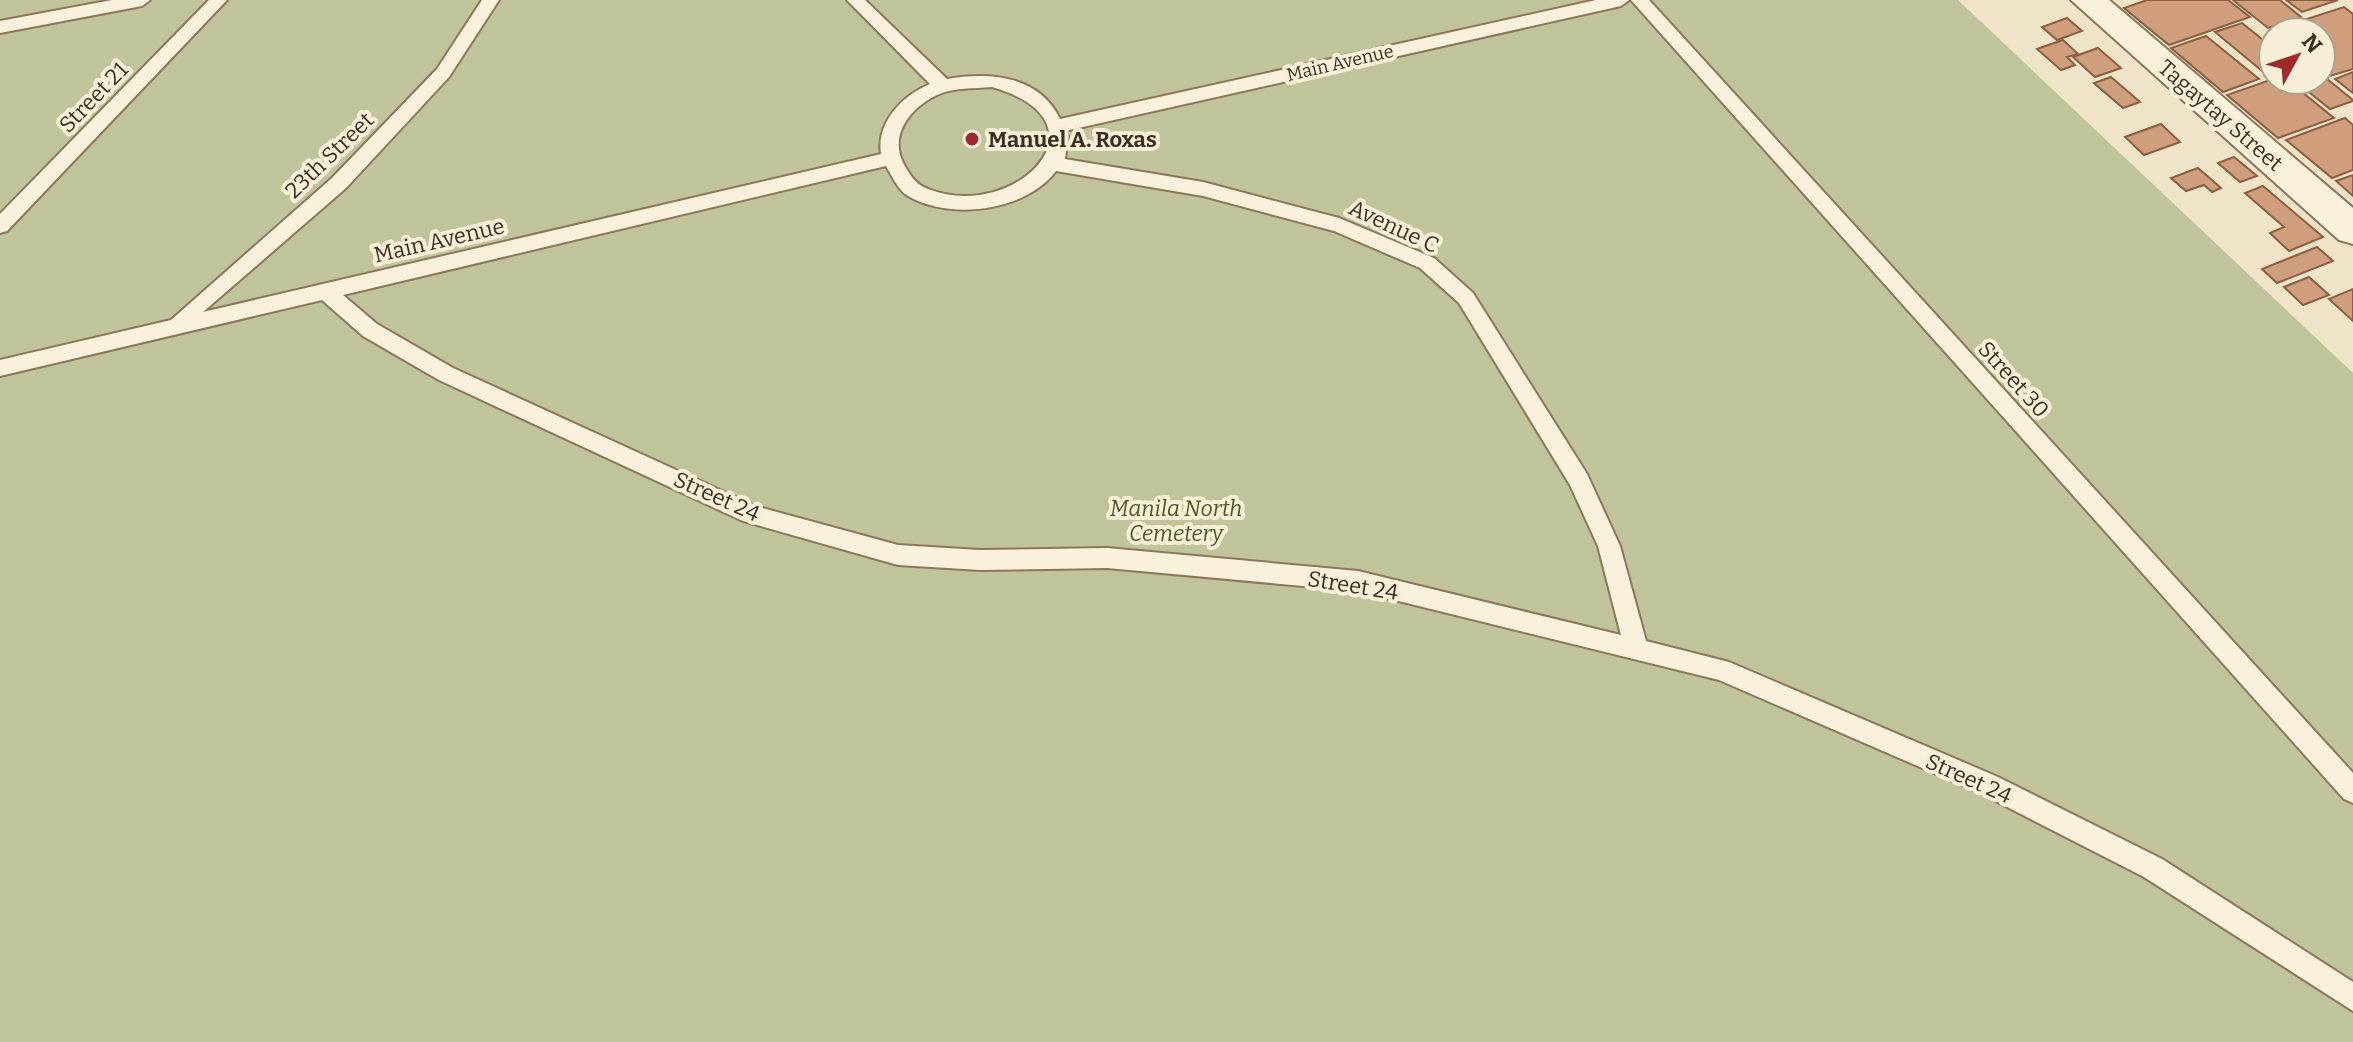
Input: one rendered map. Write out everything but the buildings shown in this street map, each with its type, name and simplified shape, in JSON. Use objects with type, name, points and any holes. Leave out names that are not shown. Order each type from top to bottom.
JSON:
[{"type":"street","name":"Tagaytay Street","points":[[2088,0],[2353,230]]},
{"type":"lane","points":[[0,27],[142,0]]},
{"type":"lane","name":"Street 21","points":[[0,226],[219,0]]},
{"type":"lane","name":"23th Street","points":[[177,324],[339,183],[443,73],[491,0]]},
{"type":"lane","points":[[855,0],[943,86]]},
{"type":"lane","name":"Main Avenue","points":[[1058,126],[1621,0]]},
{"type":"lane","name":"Street 30","points":[[1639,0],[2353,791]]},
{"type":"lane","points":[[992,81],[1035,96],[1058,126],[1059,144],[1052,163],[1028,188],[990,202],[949,203],[913,190],[889,159],[887,143],[896,119],[915,100],[943,86],[992,81]]},
{"type":"lane","name":"Main Avenue","points":[[0,368],[889,159]]},
{"type":"lane","name":"Avenue C","points":[[1052,163],[1153,183],[1203,189],[1339,225],[1427,263],[1466,298],[1579,480],[1609,546],[1636,646]]},
{"type":"lane","name":"Street 24","points":[[326,292],[370,330],[446,374],[751,514],[883,551],[980,560],[1107,558],[1358,581],[1636,646],[1721,670],[1989,785],[2153,868],[2353,998]]},
{"type":"green space","name":"Manila North Cemetery","points":[[0,0],[1958,0],[2353,373],[2353,1042],[0,1042]]},
{"type":"place","name":"Manuel A. Roxas","points":[[972,139]]}]
